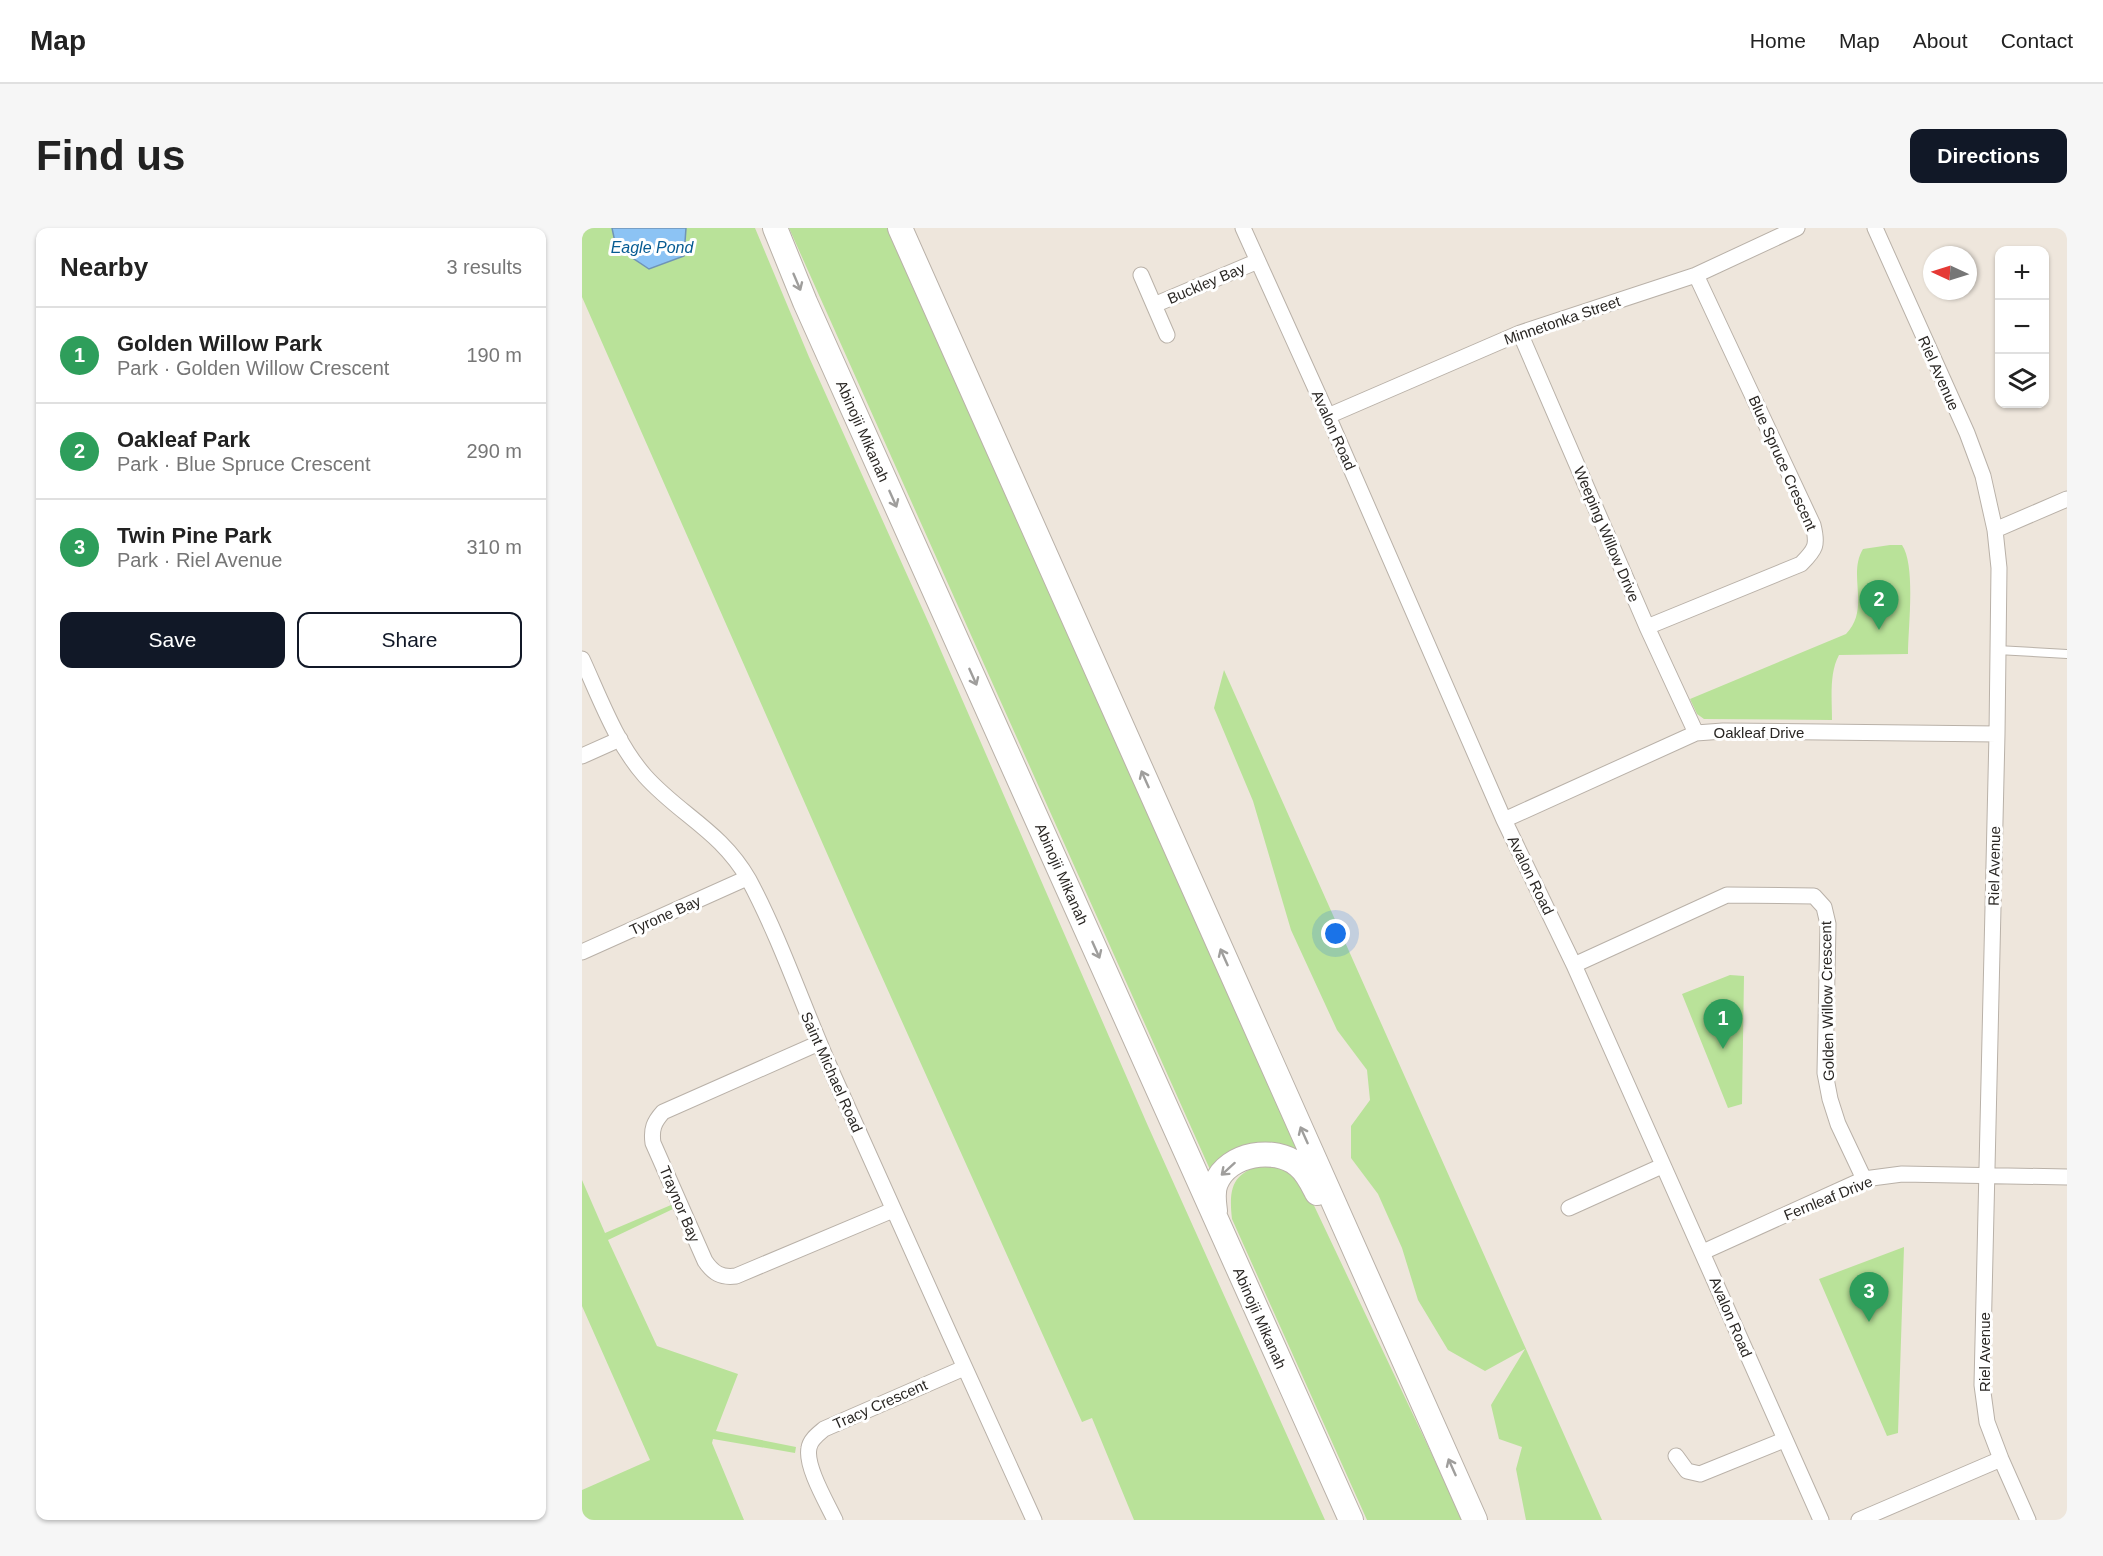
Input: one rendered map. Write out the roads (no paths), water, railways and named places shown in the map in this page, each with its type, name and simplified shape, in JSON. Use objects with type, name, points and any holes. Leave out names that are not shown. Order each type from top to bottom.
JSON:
[{"type":"main road","name":"Abinojii Mikanah","points":[[775,228],[810,313],[1351,1520]]},
{"type":"main road","points":[[900,228],[1475,1520]]},
{"type":"main road","points":[[1216,1219],[1213,1197],[1216,1183],[1231,1165],[1246,1158],[1265,1155],[1285,1158],[1299,1166],[1309,1178],[1362,1290],[1409,1371]]},
{"type":"street","name":"Avalon Road","points":[[1242,228],[1328,416],[1504,820],[1574,965],[1821,1520]]},
{"type":"street","name":"Minnetonka Street","points":[[1328,416],[1520,333],[1696,275],[1797,228]]},
{"type":"street","name":"Riel Avenue","points":[[1875,228],[1966,433],[1983,476],[1995,530],[1999,568],[1997,734],[1982,1385],[1987,1422],[2028,1520]]},
{"type":"street","name":"Buckley Bay","points":[[1154,306],[1258,261]]},
{"type":"street","name":"Buckley Bay","points":[[1141,274],[1167,335]]},
{"type":"street","name":"Blue Spruce Crescent","points":[[1647,627],[1801,564],[1812,553],[1816,543],[1813,525],[1696,275]]},
{"type":"street","name":"Weeping Willow Drive","points":[[1520,333],[1647,627],[1696,733]]},
{"type":"street","points":[[1995,530],[2067,498]]},
{"type":"street","name":"Saint Michael Road","points":[[582,659],[620,739],[644,775],[718,839],[747,878],[762,905],[819,1043],[1034,1520]]},
{"type":"street","name":"Oakleaf Drive","points":[[1504,820],[1696,733],[1723,731],[1997,734]]},
{"type":"street","points":[[582,756],[620,739]]},
{"type":"street","name":"Tyrone Bay","points":[[582,952],[747,878]]},
{"type":"street","name":"Golden Willow Crescent","points":[[1574,965],[1727,895],[1814,896],[1824,907],[1828,924],[1825,1073],[1838,1124],[1864,1179]]},
{"type":"street","name":"Traynor Bay","points":[[819,1043],[663,1112],[654,1124],[653,1143],[705,1262],[719,1275],[736,1276],[893,1210]]},
{"type":"street","points":[[1569,1208],[1662,1166]]},
{"type":"street","name":"Fernleaf Drive","points":[[1703,1252],[1864,1179],[1902,1173],[2067,1177]]},
{"type":"street","name":"Tracy Crescent","points":[[835,1520],[811,1466],[809,1447],[814,1437],[824,1429],[964,1368]]},
{"type":"street","points":[[1676,1456],[1687,1471],[1700,1474],[1784,1440]]},
{"type":"street","points":[[1858,1520],[2001,1459]]},
{"type":"lane","points":[[1998,650],[2067,654]]},
{"type":"water","name":"Eagle Pond","points":[[612,228],[686,228],[684,256],[649,269],[616,247]]},
{"type":"place","name":"Oakleaf Park","points":[[1879,630]]},
{"type":"place","name":"Golden Willow Park","points":[[1723,1049]]},
{"type":"place","name":"Twin Pine Park","points":[[1869,1322]]}]
